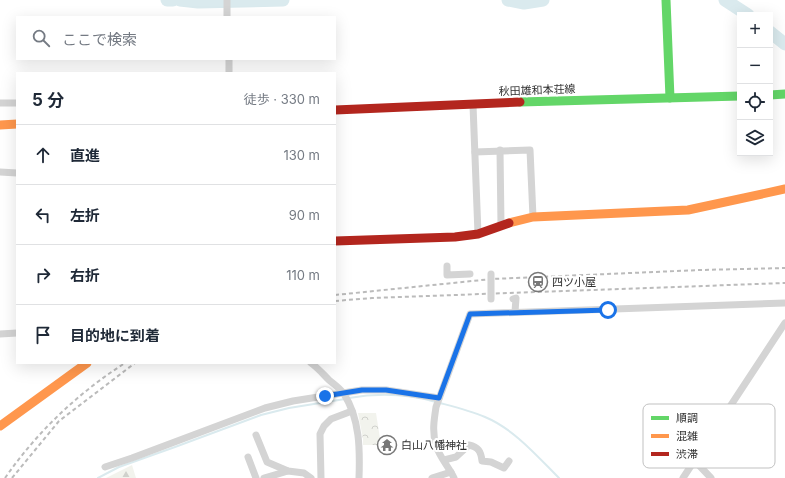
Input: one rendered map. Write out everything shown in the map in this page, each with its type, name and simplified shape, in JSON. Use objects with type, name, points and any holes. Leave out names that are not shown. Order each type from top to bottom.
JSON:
[{"type":"street","points":[[666,0],[670,98]]},
{"type":"street","points":[[227,1],[227,16]]},
{"type":"street","points":[[229,60],[229,72]]},
{"type":"street","points":[[773,95],[785,94]]},
{"type":"street","name":"秋田雄和本荘線","points":[[336,110],[737,96]]},
{"type":"street","points":[[0,103],[16,103]]},
{"type":"street","points":[[473,105],[478,234]]},
{"type":"street","points":[[0,125],[16,124]]},
{"type":"street","points":[[500,150],[502,225]]},
{"type":"street","points":[[475,152],[530,150],[533,217]]},
{"type":"street","points":[[0,172],[16,173]]},
{"type":"street","points":[[336,241],[455,237],[478,234],[516,220],[533,217],[688,210],[785,188]]},
{"type":"street","points":[[447,266],[447,275],[470,274]]},
{"type":"street","points":[[491,274],[492,300]]},
{"type":"street","points":[[514,298],[516,298],[516,312]]},
{"type":"street","points":[[432,478],[453,475],[436,446],[433,432],[434,422],[438,401],[470,314],[785,303]]},
{"type":"street","points":[[731,404],[785,323]]},
{"type":"street","points":[[0,334],[16,333]]},
{"type":"street","points":[[0,426],[86,364]]},
{"type":"street","points":[[312,364],[339,388],[349,403],[354,418],[360,447],[359,478]]},
{"type":"street","points":[[105,467],[266,408],[293,402],[362,390],[386,390],[438,401]]},
{"type":"street","points":[[321,478],[320,434],[324,426],[331,419],[352,411]]},
{"type":"street","points":[[256,435],[267,462],[288,471],[304,473],[310,478]]},
{"type":"street","points":[[444,460],[456,457],[469,445],[476,447],[481,453],[482,460],[504,468],[509,461]]},
{"type":"street","points":[[248,457],[256,478]]},
{"type":"street","points":[[683,478],[689,468]]},
{"type":"street","points":[[702,468],[711,478]]},
{"type":"street","points":[[264,478],[272,477],[288,471]]},
{"type":"green space","points":[[358,413],[376,413],[381,445],[363,445]]},
{"type":"green space","points":[[132,465],[136,478],[106,478]]},
{"type":"waterway","points":[[167,0],[173,0]]},
{"type":"waterway","points":[[180,0],[198,2],[283,0]]},
{"type":"waterway","points":[[508,0],[524,3],[543,0]]},
{"type":"waterway","points":[[725,0],[743,12]]},
{"type":"waterway","points":[[773,34],[785,44]]},
{"type":"waterway","points":[[349,398],[370,395],[392,395],[415,397],[436,402]]},
{"type":"waterway","points":[[98,478],[119,467],[261,415],[289,408],[345,399]]},
{"type":"waterway","points":[[440,403],[480,415],[506,428],[534,452],[559,478]]},
{"type":"railway","points":[[336,295],[492,279],[785,268]]},
{"type":"railway","points":[[336,301],[372,298],[785,283]]},
{"type":"railway","points":[[5,478],[17,461],[59,414],[91,387],[124,364]]},
{"type":"railway","points":[[12,478],[59,421],[134,364]]},
{"type":"traffic: fast","points":[[666,0],[670,98]]},
{"type":"traffic: fast","points":[[773,95],[785,94]]},
{"type":"traffic: fast","points":[[520,102],[737,96]]},
{"type":"traffic: slow","points":[[0,125],[16,124]]},
{"type":"traffic: slow","points":[[509,223],[533,217],[688,210],[785,189]]},
{"type":"traffic: slow","points":[[0,426],[86,364]]},
{"type":"traffic: jam","points":[[336,110],[520,102]]},
{"type":"traffic: jam","points":[[336,241],[455,237],[478,234],[509,223]]},
{"type":"place","name":"四ツ小屋","points":[[538,282]]},
{"type":"place","name":"白山八幡神社","points":[[387,445]]},
{"type":"route","points":[[325,396],[362,390],[386,390],[439,398],[470,314],[608,310]]}]
